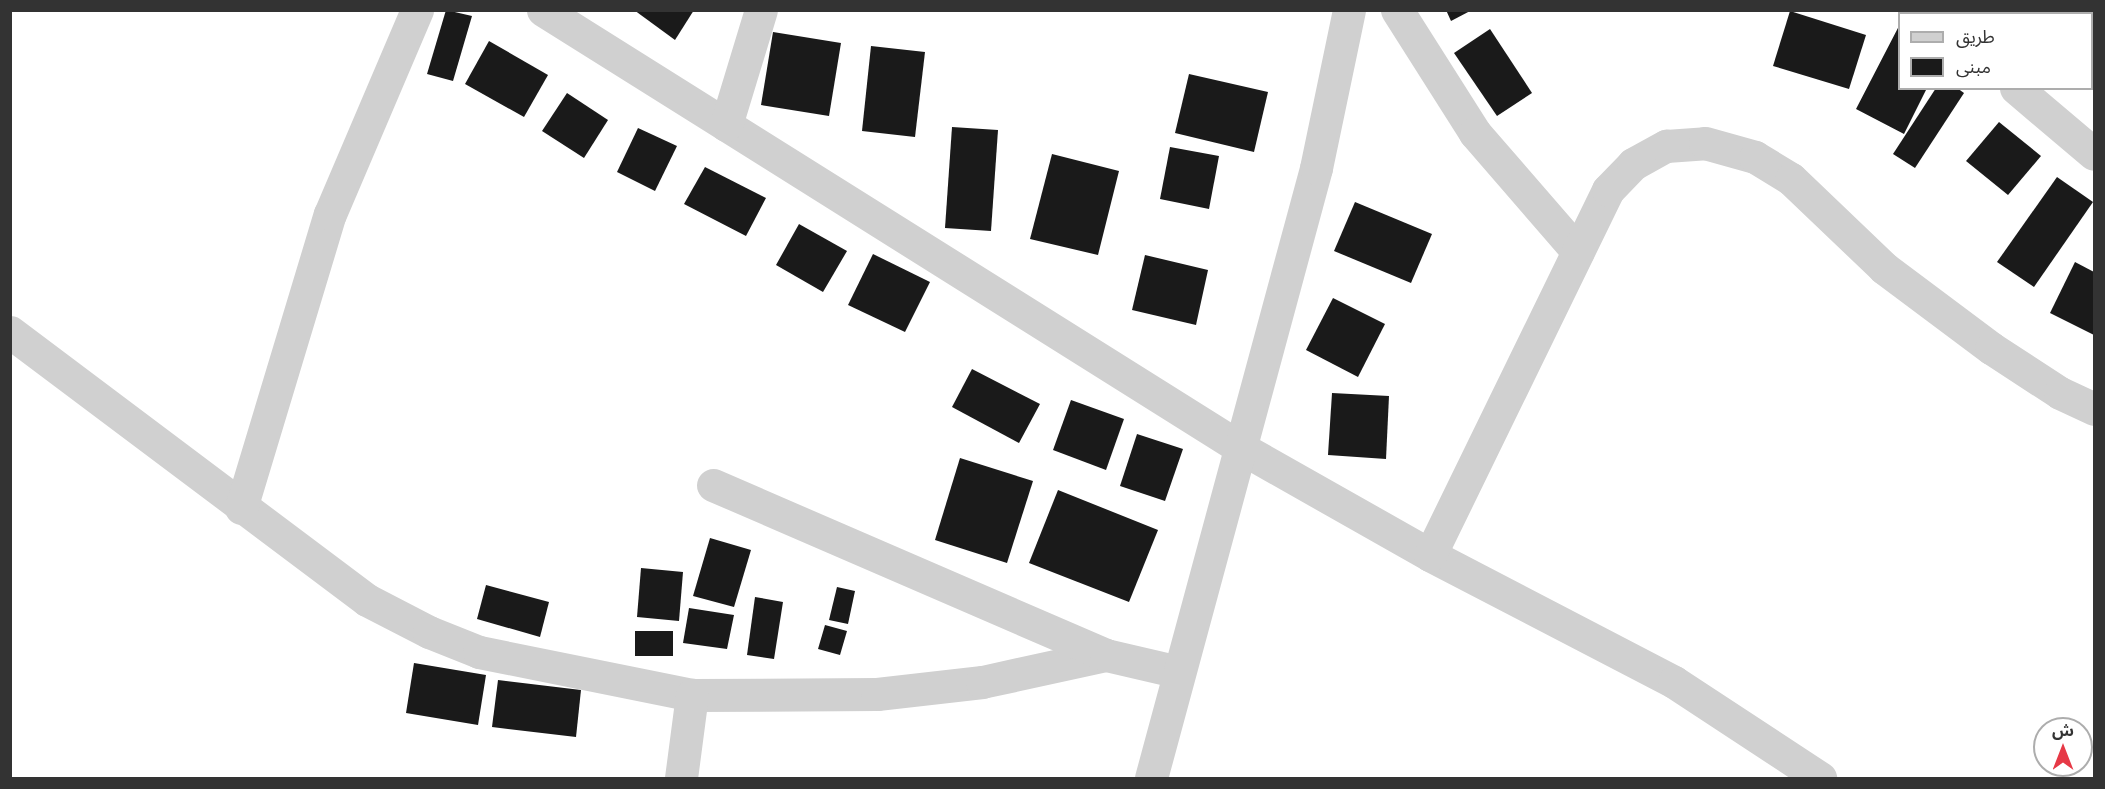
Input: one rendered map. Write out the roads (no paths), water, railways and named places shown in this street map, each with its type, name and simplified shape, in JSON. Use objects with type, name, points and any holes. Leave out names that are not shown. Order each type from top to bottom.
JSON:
[{"type":"street","points":[[241,508],[330,214],[417,10]]},
{"type":"street","points":[[543,10],[1240,448],[1430,555],[1674,682],[1820,778]]},
{"type":"street","points":[[726,125],[761,10]]},
{"type":"street","points":[[1151,778],[1316,168],[1349,10]]},
{"type":"street","points":[[1397,10],[1475,133],[1578,252]]},
{"type":"street","points":[[2018,90],[2094,154]]},
{"type":"street","points":[[1430,555],[1608,190],[1633,164],[1666,146],[1687,142],[1728,147],[1755,157],[1791,179],[1884,268],[1991,348],[2060,393],[2094,409]]},
{"type":"street","points":[[10,332],[241,508],[367,600],[429,633],[479,652],[692,695],[877,694],[982,682],[1106,655]]},
{"type":"street","points":[[713,485],[1106,655],[1179,672]]},
{"type":"street","points":[[681,778],[692,695]]}]
